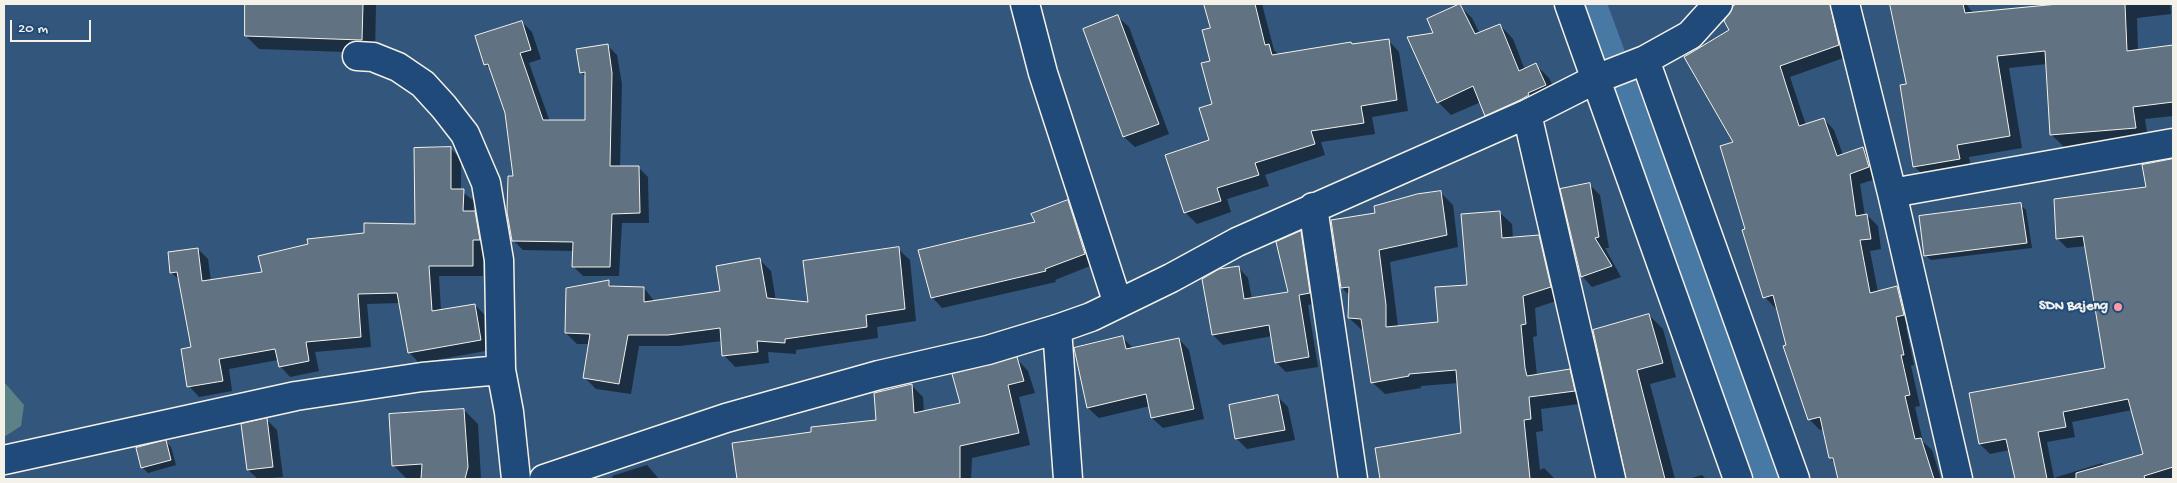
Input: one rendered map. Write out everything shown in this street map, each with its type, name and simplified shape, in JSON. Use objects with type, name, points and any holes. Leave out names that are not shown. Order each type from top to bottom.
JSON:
[{"type":"street","points":[[1025,4],[1043,73],[1118,304]]},
{"type":"street","points":[[1569,4],[1601,78],[1738,479]]},
{"type":"street","points":[[544,479],[726,418],[880,375],[988,350],[1057,329],[1118,304],[1236,242],[1526,114],[1601,78],[1641,62],[1690,35],[1718,4]]},
{"type":"street","points":[[1845,4],[1892,193],[1958,479]]},
{"type":"street","points":[[357,56],[374,57],[398,67],[423,84],[444,107],[464,134],[486,184],[499,260],[502,370],[510,412],[516,479]]},
{"type":"street","points":[[1641,62],[1795,479]]},
{"type":"street","points":[[1526,114],[1611,479]]},
{"type":"street","points":[[1892,193],[2173,143]]},
{"type":"street","points":[[1313,207],[1353,479]]},
{"type":"street","points":[[1057,329],[1068,479]]},
{"type":"street","points":[[4,460],[296,396],[422,377],[502,370]]},
{"type":"green space","points":[[4,382],[24,405],[21,426],[4,437]]},
{"type":"building","points":[[245,4],[363,4],[362,40],[245,36]]},
{"type":"building","points":[[1204,4],[1255,4],[1265,45],[1269,44],[1272,55],[1351,42],[1352,44],[1389,39],[1397,100],[1361,106],[1364,123],[1311,131],[1315,144],[1255,163],[1259,175],[1217,188],[1221,201],[1184,213],[1165,155],[1209,140],[1199,108],[1212,104],[1201,63],[1210,61],[1202,30],[1210,28]]},
{"type":"building","points":[[1460,4],[1475,34],[1500,24],[1519,71],[1536,63],[1546,85],[1528,93],[1529,95],[1520,100],[1485,116],[1473,86],[1437,103],[1407,37],[1433,33],[1427,19]]},
{"type":"building","points":[[1737,4],[1830,4],[1839,45],[1780,66],[1799,126],[1824,118],[1837,156],[1863,147],[1869,167],[1850,174],[1856,216],[1867,214],[1871,239],[1860,240],[1870,293],[1897,286],[1904,315],[1896,317],[1904,355],[1901,355],[1910,395],[1905,396],[1915,439],[1921,438],[1934,479],[1838,479],[1833,458],[1829,458],[1820,417],[1808,420],[1783,346],[1786,345],[1773,295],[1763,298],[1742,230],[1745,229],[1720,146],[1733,142],[1684,57],[1729,30],[1724,21],[1733,6]]},
{"type":"building","points":[[1890,4],[1963,4],[1965,13],[2058,4],[2125,4],[2127,51],[2173,45],[2173,102],[2133,107],[2136,128],[2050,135],[2045,51],[1997,56],[2010,136],[1957,145],[1960,159],[1913,167],[1900,85],[1906,84]]},
{"type":"building","points":[[1118,15],[1159,124],[1123,137],[1083,29]]},
{"type":"building","points":[[522,21],[531,50],[520,53],[543,120],[585,120],[585,72],[580,73],[576,49],[608,44],[612,73],[610,166],[639,166],[640,213],[612,214],[610,267],[572,267],[573,242],[512,241],[507,212],[508,176],[513,176],[505,113],[488,64],[484,65],[475,36]]},
{"type":"building","points":[[451,147],[451,189],[464,189],[463,211],[475,211],[480,240],[473,240],[473,266],[429,266],[432,311],[475,304],[481,340],[408,353],[397,293],[358,294],[361,337],[306,342],[309,361],[279,367],[275,349],[219,359],[223,381],[187,387],[181,349],[191,347],[177,272],[170,273],[168,252],[198,248],[202,281],[262,272],[258,256],[308,244],[307,239],[364,233],[364,223],[415,224],[414,148]]},
{"type":"building","points":[[2173,159],[2173,467],[2144,476],[2145,479],[2076,479],[2076,473],[2143,454],[2128,399],[2063,412],[2066,427],[2038,432],[2047,479],[2015,479],[2006,439],[1979,444],[1969,393],[2105,368],[2083,236],[2056,239],[2054,199],[2146,187],[2142,165]]},
{"type":"building","points":[[1590,183],[1599,237],[1595,238],[1612,266],[1581,277],[1560,189]]},
{"type":"building","points":[[1441,191],[1447,235],[1379,250],[1386,305],[1386,327],[1438,322],[1435,287],[1467,285],[1461,214],[1500,211],[1502,238],[1539,235],[1551,287],[1523,296],[1526,324],[1521,325],[1525,368],[1527,376],[1570,369],[1575,391],[1529,397],[1531,419],[1524,420],[1530,479],[1380,479],[1375,448],[1461,433],[1456,370],[1409,374],[1409,376],[1371,383],[1361,319],[1348,318],[1349,287],[1341,288],[1331,220],[1375,213],[1374,206],[1417,194]]},
{"type":"building","points":[[1068,200],[1085,254],[1045,269],[1046,271],[931,298],[918,250],[1035,222],[1031,214]]},
{"type":"building","points":[[2021,203],[2027,243],[1924,256],[1919,216]]},
{"type":"building","points":[[1301,231],[1310,293],[1299,295],[1309,357],[1275,363],[1269,325],[1212,335],[1202,279],[1219,269],[1239,266],[1244,299],[1288,292],[1276,242]]},
{"type":"building","points":[[899,247],[905,309],[866,315],[867,327],[785,339],[785,343],[757,341],[758,352],[722,356],[720,328],[668,335],[628,335],[619,384],[583,378],[590,334],[565,333],[566,288],[609,280],[609,286],[644,287],[644,302],[720,291],[716,266],[760,258],[767,298],[808,302],[803,261]]},
{"type":"building","points":[[1649,314],[1663,363],[1637,370],[1665,479],[1626,479],[1593,330]]},
{"type":"building","points":[[1123,336],[1126,349],[1179,338],[1194,409],[1151,418],[1146,394],[1087,408],[1074,348]]},
{"type":"building","points":[[1017,357],[1024,381],[1008,385],[1019,433],[960,446],[960,479],[737,479],[732,443],[811,432],[811,427],[876,420],[874,393],[912,384],[914,413],[960,403],[952,374]]},
{"type":"building","points":[[1278,395],[1285,430],[1235,439],[1229,405]]},
{"type":"building","points":[[464,409],[468,467],[465,479],[421,479],[422,464],[392,466],[389,414]]},
{"type":"building","points":[[267,418],[273,467],[247,470],[241,424]]},
{"type":"building","points":[[166,440],[171,460],[141,468],[136,448]]},
{"type":"waterway","points":[[1592,4],[1767,479]]},
{"type":"place","name":"SDN Bajeng","points":[[2118,307]]}]
